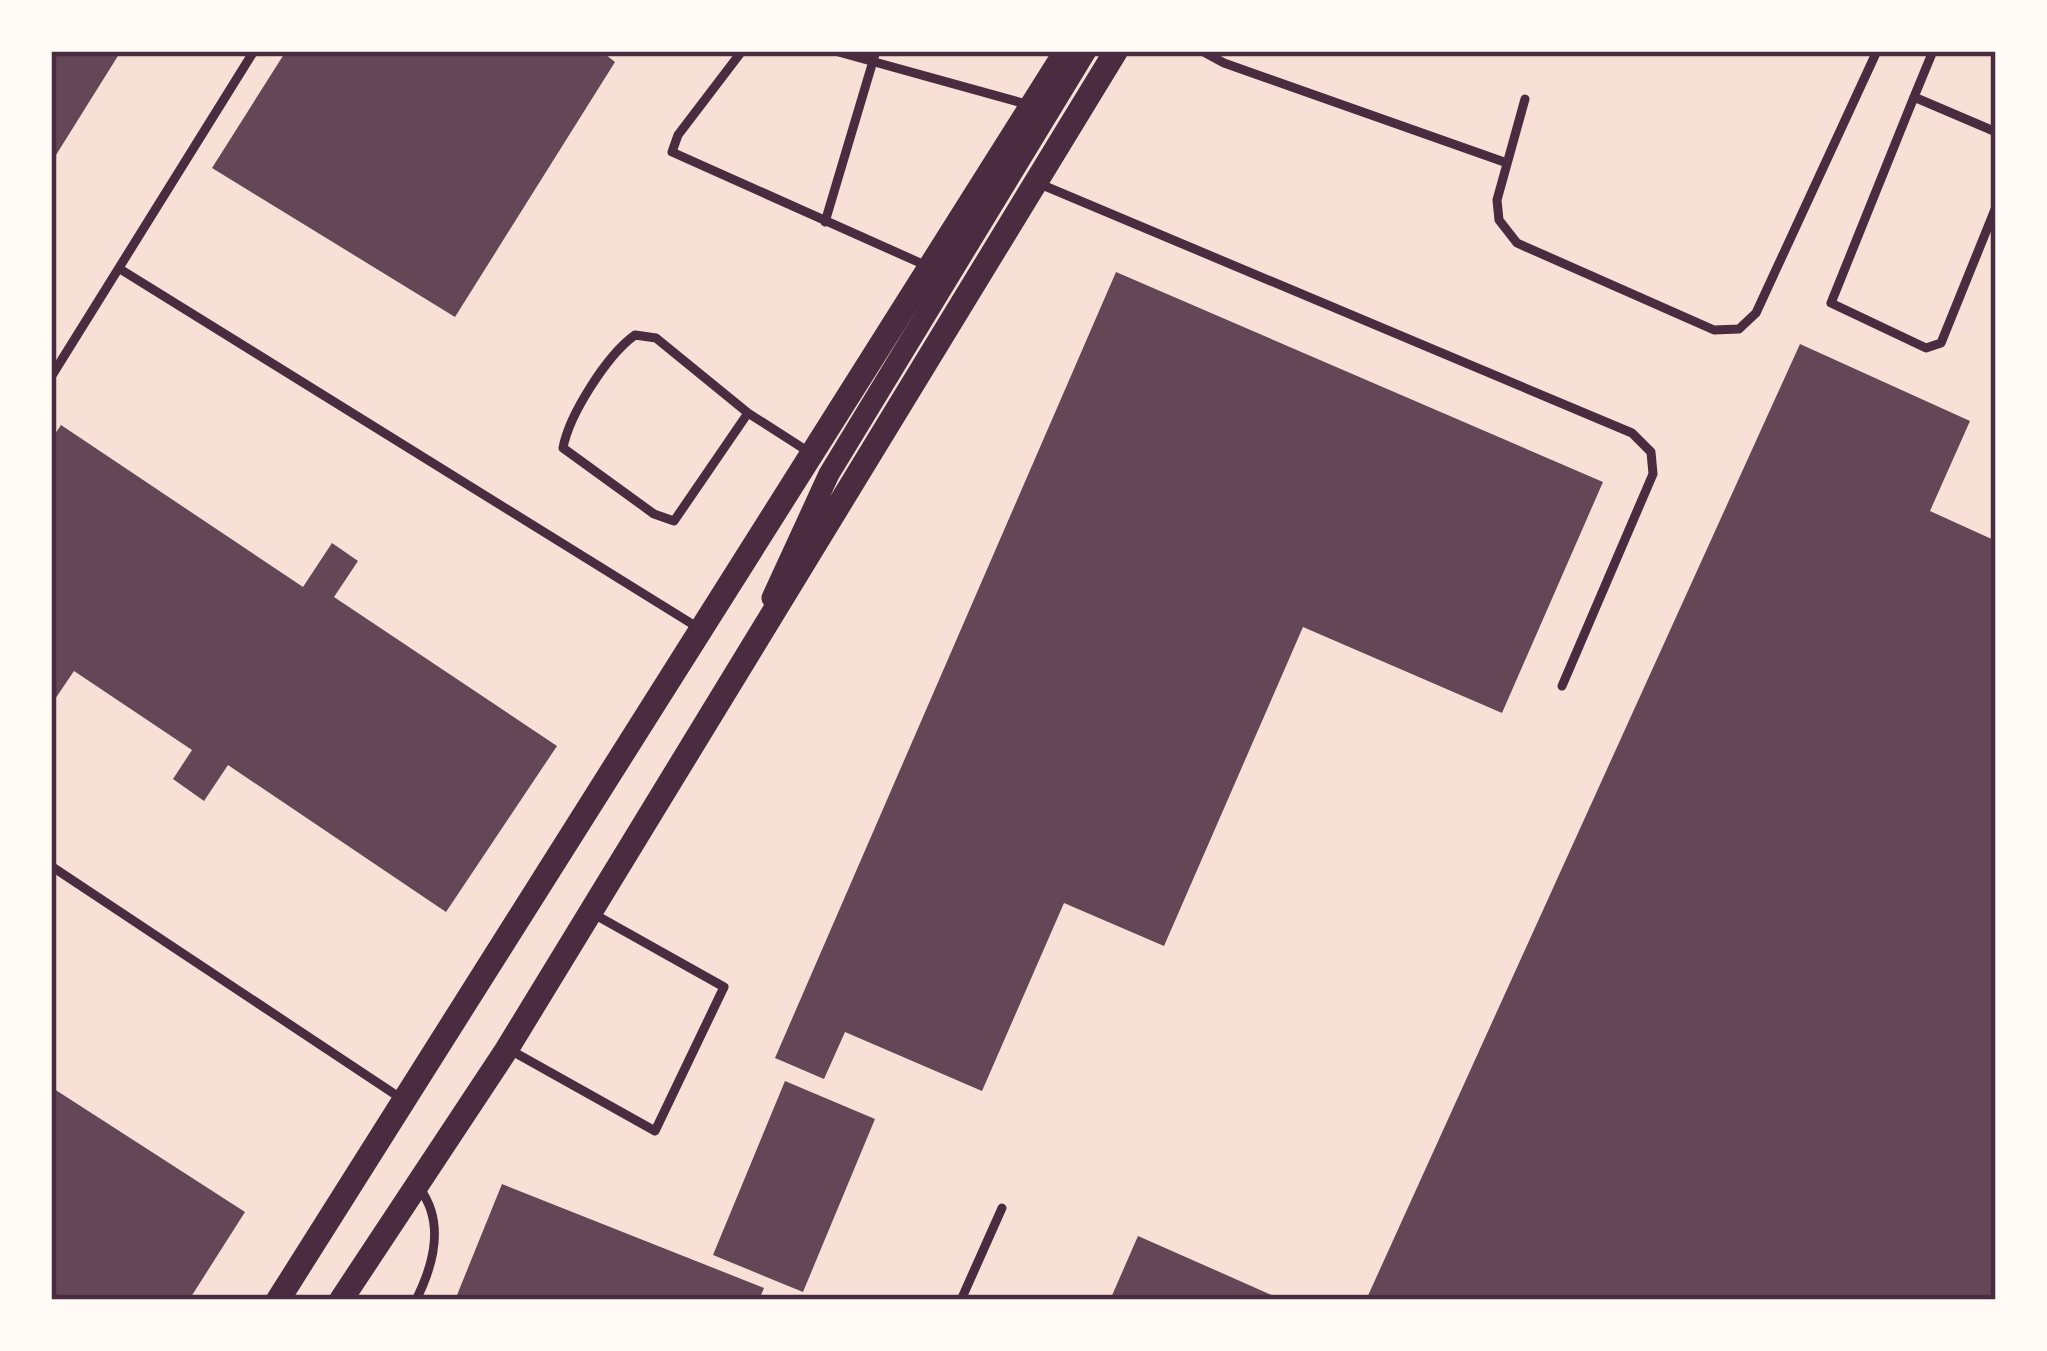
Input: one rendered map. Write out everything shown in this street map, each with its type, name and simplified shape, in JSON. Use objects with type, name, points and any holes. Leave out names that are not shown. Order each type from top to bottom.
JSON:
[{"type":"main road","points":[[278,1300],[1066,51]]},
{"type":"main road","points":[[340,1300],[507,1048],[1116,51]]},
{"type":"street","points":[[747,653],[829,474],[1086,51]]},
{"type":"lane","points":[[51,377],[254,51]]},
{"type":"lane","points":[[742,51],[678,136],[672,152],[930,268]]},
{"type":"lane","points":[[835,51],[874,56],[1032,105]]},
{"type":"lane","points":[[1202,51],[1224,63],[1507,163]]},
{"type":"lane","points":[[1525,99],[1497,200],[1499,220],[1517,243],[1714,330],[1739,329],[1756,313],[1876,51]]},
{"type":"lane","points":[[1933,51],[1831,303],[1927,348],[1941,343],[1996,207]]},
{"type":"lane","points":[[825,222],[874,56]]},
{"type":"lane","points":[[1914,97],[1996,132]]},
{"type":"lane","points":[[1035,182],[1632,433],[1651,452],[1653,474],[1562,686]]},
{"type":"lane","points":[[120,269],[702,630]]},
{"type":"lane","points":[[748,413],[674,521],[654,514],[563,448],[577,412],[619,347],[635,335],[656,338],[748,413],[812,454]]},
{"type":"lane","points":[[51,866],[407,1102]]},
{"type":"lane","points":[[507,1048],[655,1131],[724,987],[589,911]]},
{"type":"lane","points":[[416,1300],[428,1277],[437,1230],[430,1202],[417,1184]]},
{"type":"lane","points":[[961,1300],[1002,1208]]},
{"type":"building","points":[[51,51],[121,51],[51,163]]},
{"type":"building","points":[[286,51],[601,51],[615,62],[455,317],[212,168]]},
{"type":"building","points":[[1116,272],[1603,482],[1502,713],[1303,627],[1164,946],[1064,903],[982,1091],[845,1032],[824,1079],[775,1058]]},
{"type":"building","points":[[1800,344],[1970,421],[1930,511],[1996,541],[1996,1300],[1366,1300]]},
{"type":"building","points":[[61,425],[303,587],[332,543],[358,561],[334,597],[557,746],[446,912],[228,765],[204,801],[173,779],[192,750],[74,671],[51,705],[51,440]]},
{"type":"building","points":[[785,1081],[875,1119],[803,1292],[713,1255]]},
{"type":"building","points":[[51,1087],[245,1212],[189,1300],[51,1300]]},
{"type":"building","points":[[502,1184],[764,1288],[759,1300],[455,1300]]},
{"type":"building","points":[[1138,1236],[1283,1300],[1110,1300]]}]
